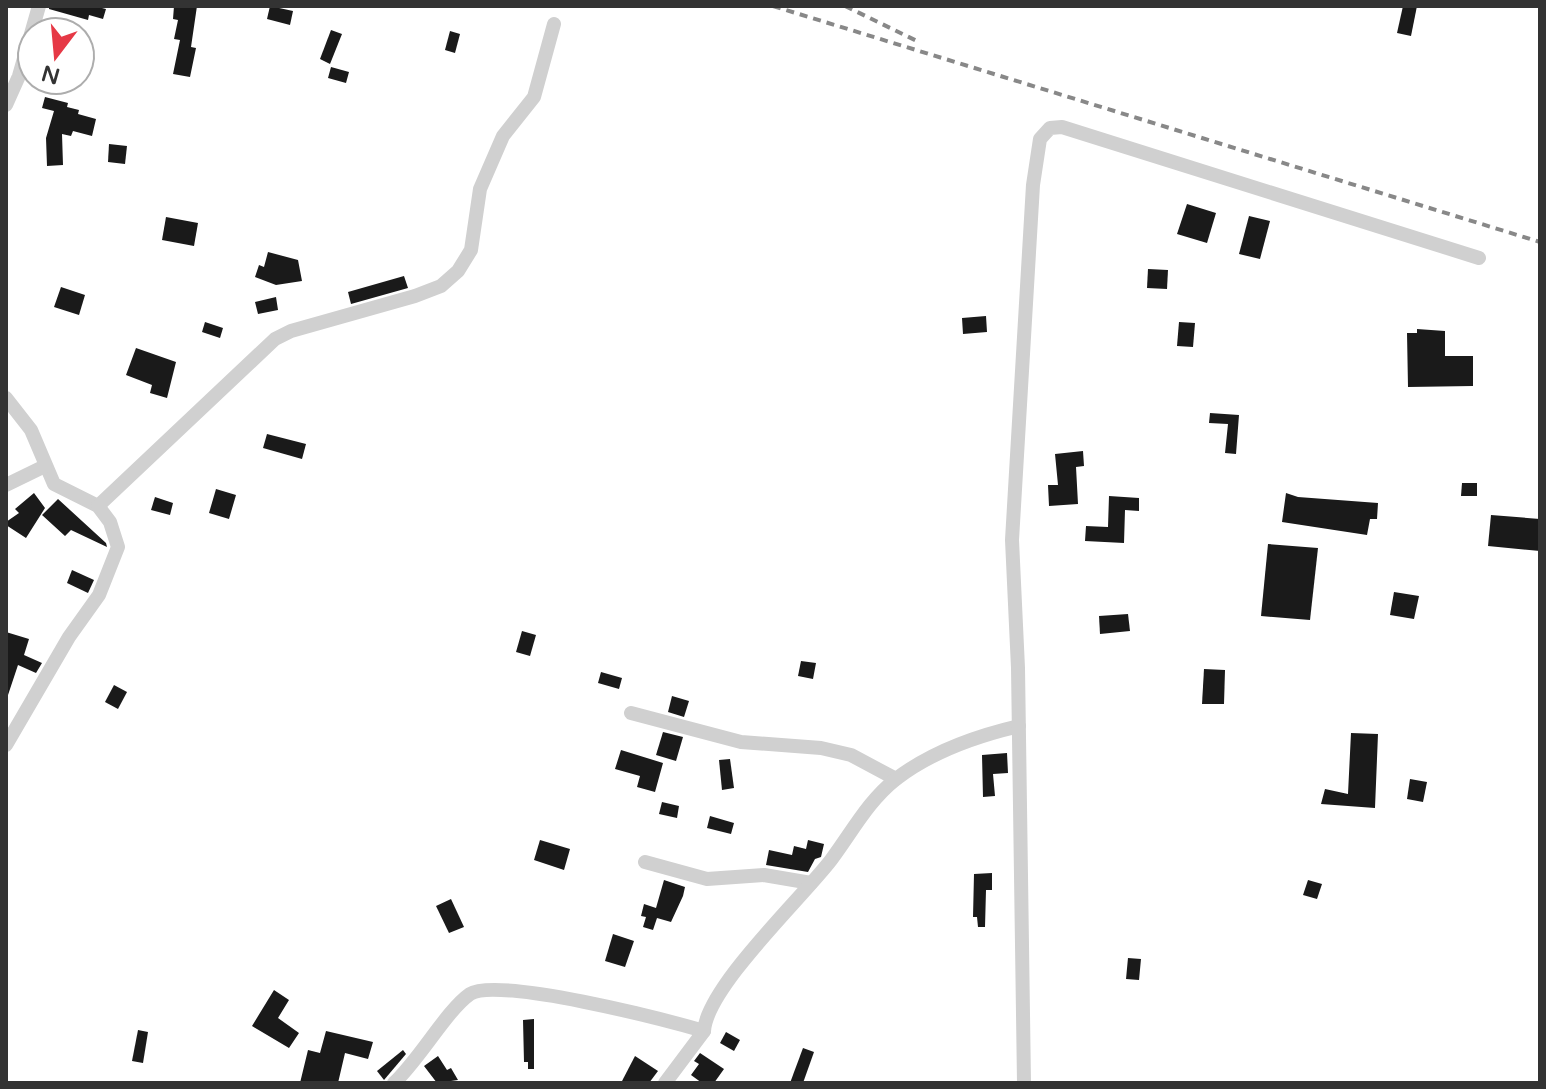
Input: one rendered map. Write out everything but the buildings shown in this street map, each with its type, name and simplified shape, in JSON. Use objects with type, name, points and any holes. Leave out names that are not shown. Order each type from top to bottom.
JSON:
[{"type":"street","points":[[7,101],[39,6]]},
{"type":"street","points":[[98,506],[275,339],[291,331],[415,296],[441,286],[458,271],[471,250],[480,189],[503,136],[534,97],[554,24]]},
{"type":"street","points":[[1024,1083],[1019,726],[1012,540],[1035,164],[1040,139],[1050,128],[1062,127],[1479,258]]},
{"type":"street","points":[[6,398],[31,430],[54,484],[98,506],[110,522],[118,547],[112,570],[6,745]]},
{"type":"street","points":[[6,485],[45,466]]},
{"type":"street","points":[[631,713],[741,742],[806,746],[851,755],[896,779]]},
{"type":"street","points":[[665,1083],[704,1031],[705,1021],[730,981],[811,883],[872,802],[896,779],[928,759],[985,734],[1019,726]]},
{"type":"street","points":[[645,862],[707,879],[764,875],[811,883]]},
{"type":"street","points":[[394,1083],[464,998],[485,987],[524,990],[704,1031]]},
{"type":"railway","points":[[773,6],[1540,242]]},
{"type":"railway","points":[[845,6],[917,41]]}]
